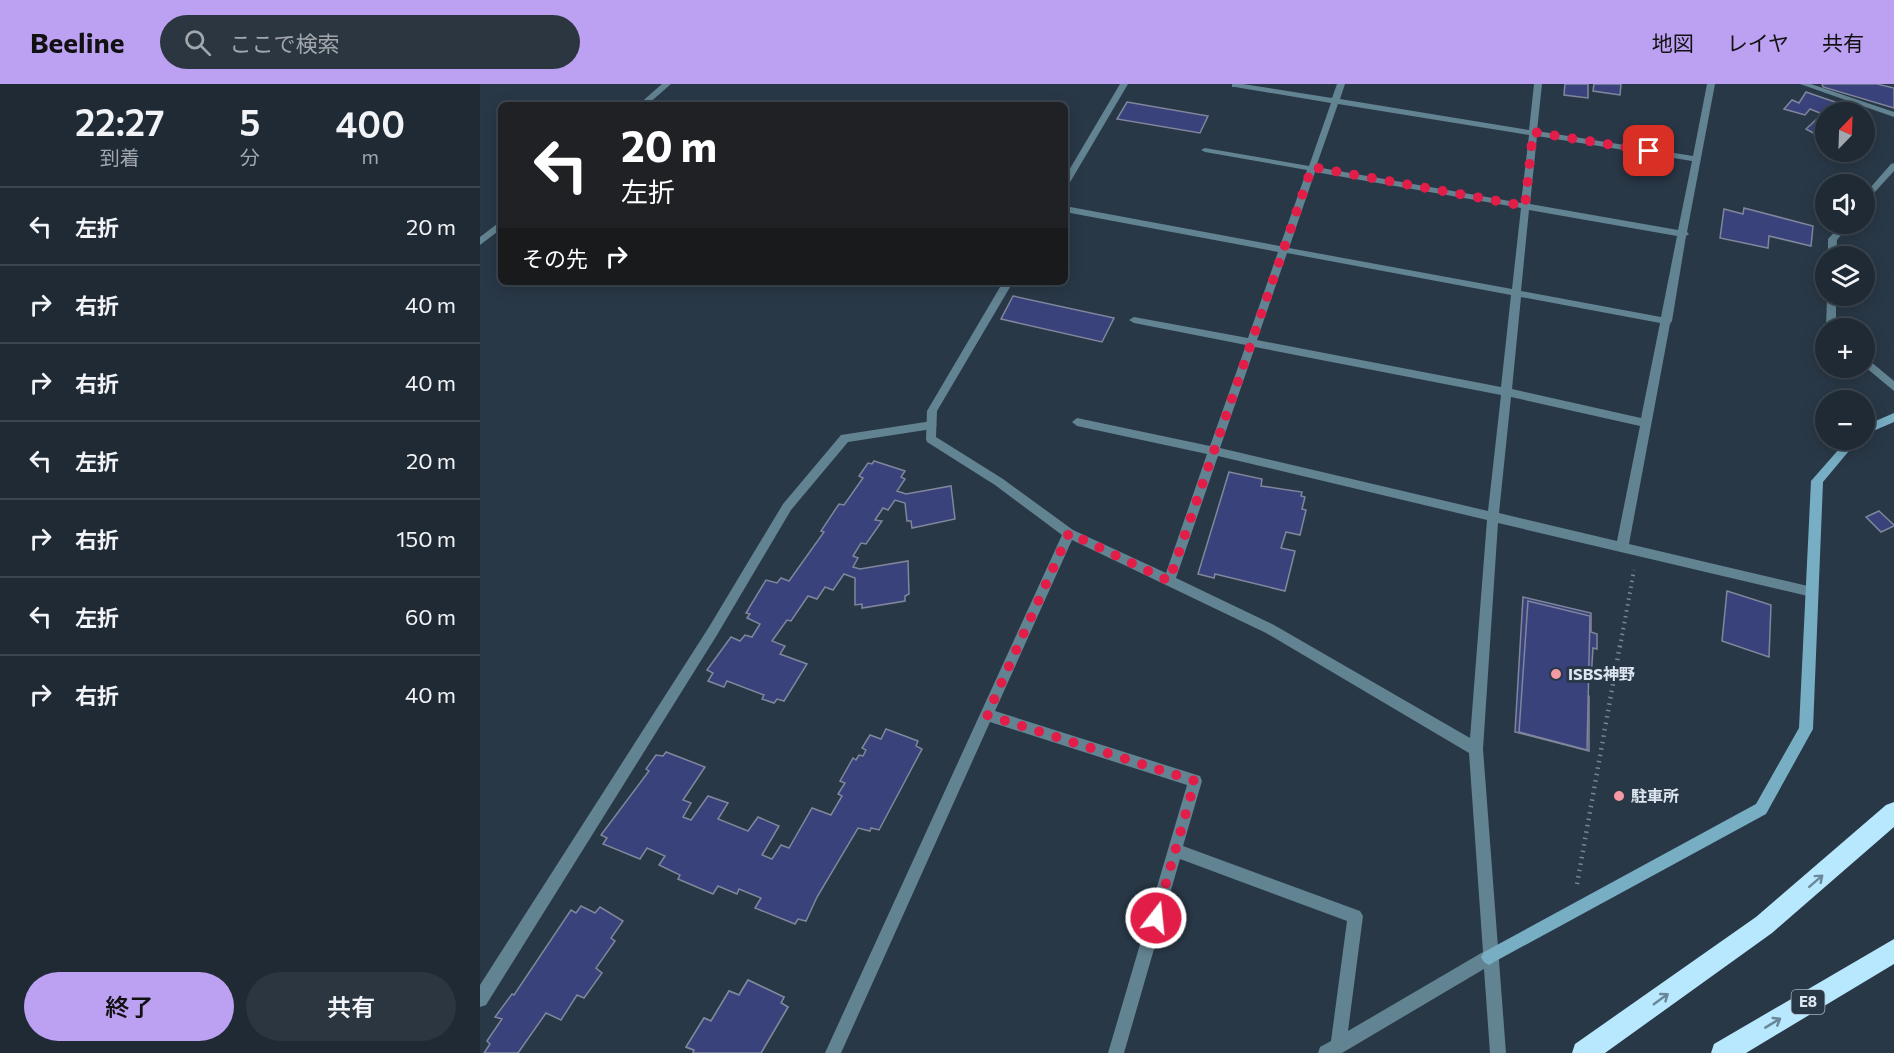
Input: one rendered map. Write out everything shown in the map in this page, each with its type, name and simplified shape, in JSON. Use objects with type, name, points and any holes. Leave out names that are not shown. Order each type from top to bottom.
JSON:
[{"type":"highway","points":[[1584,1053],[1764,925],[1894,813]]},
{"type":"highway","name":"E8","points":[[1723,1053],[1894,951]]},
{"type":"street","points":[[646,102],[667,84]]},
{"type":"street","points":[[1068,179],[1124,84]]},
{"type":"street","points":[[1169,581],[1341,84]]},
{"type":"street","points":[[1498,1053],[1489,957],[1476,749],[1493,518],[1538,84]]},
{"type":"street","points":[[1622,547],[1684,234],[1711,84]]},
{"type":"street","points":[[1804,84],[1894,115]]},
{"type":"street","points":[[1235,85],[1696,159]]},
{"type":"street","points":[[1205,150],[1684,234]]},
{"type":"street","points":[[1875,188],[1894,166]]},
{"type":"street","points":[[1068,210],[1667,321]]},
{"type":"street","points":[[480,242],[498,227]]},
{"type":"street","points":[[1006,285],[932,411],[931,440],[999,482],[1069,533],[1270,629],[1476,749]]},
{"type":"street","points":[[1134,320],[1506,392],[1646,423]]},
{"type":"street","points":[[1875,370],[1894,387]]},
{"type":"street","points":[[1875,426],[1894,417]]},
{"type":"street","points":[[1077,422],[1214,451],[1812,592]]},
{"type":"street","points":[[480,999],[713,630],[787,507],[845,438],[932,425]]},
{"type":"street","points":[[1332,1049],[1489,957],[1572,914],[1761,809],[1806,729],[1817,482],[1844,450]]},
{"type":"street","points":[[833,1053],[1069,533]]},
{"type":"street","points":[[987,715],[1195,781],[1116,1053]]},
{"type":"street","points":[[1175,850],[1355,916],[1332,1049]]},
{"type":"path","points":[[1572,914],[1637,551]]},
{"type":"building","points":[[1565,84],[1588,84],[1588,98],[1564,95]]},
{"type":"building","points":[[1594,84],[1621,84],[1620,95],[1593,91]]},
{"type":"building","points":[[1822,84],[1877,84],[1894,88],[1894,108],[1875,102],[1823,87]]},
{"type":"building","points":[[1806,92],[1835,102],[1815,102],[1815,111],[1810,109],[1805,115],[1784,109],[1792,100],[1799,103]]},
{"type":"building","points":[[1127,102],[1208,116],[1200,133],[1117,119]]},
{"type":"building","points":[[1815,121],[1815,134],[1806,129]]},
{"type":"building","points":[[1744,208],[1813,226],[1811,246],[1769,236],[1768,248],[1720,238],[1724,209],[1743,214]]},
{"type":"building","points":[[1013,296],[1114,318],[1102,342],[1001,319]]},
{"type":"building","points":[[874,461],[905,471],[901,477],[905,479],[897,491],[906,494],[951,486],[955,519],[912,528],[911,521],[907,521],[905,503],[895,500],[888,510],[883,508],[875,520],[882,521],[866,544],[861,543],[853,556],[858,558],[853,567],[860,569],[908,561],[909,594],[905,596],[905,601],[862,608],[862,604],[855,605],[855,578],[844,574],[833,590],[825,587],[817,599],[808,596],[791,621],[787,620],[772,641],[785,646],[780,654],[807,664],[784,701],[777,699],[774,703],[762,699],[764,695],[727,681],[724,687],[708,681],[713,673],[707,670],[731,637],[740,641],[745,635],[752,637],[760,624],[747,618],[750,614],[746,613],[766,580],[777,583],[781,578],[789,581],[824,532],[821,531],[839,504],[844,505],[863,478],[859,476],[868,463],[872,464]]},
{"type":"building","points":[[1229,472],[1262,479],[1261,486],[1302,492],[1301,496],[1305,497],[1302,509],[1306,510],[1300,535],[1286,532],[1281,548],[1295,551],[1285,591],[1215,574],[1214,578],[1198,574]]},
{"type":"building","points":[[1879,511],[1894,526],[1881,532],[1866,517]]},
{"type":"building","points":[[1727,591],[1771,605],[1769,657],[1722,641]]},
{"type":"building","name":"ISBS神野","points":[[1523,597],[1591,613],[1591,632],[1597,634],[1597,649],[1593,648],[1591,680],[1582,678],[1581,694],[1589,696],[1589,751],[1515,732]]},
{"type":"building","name":"ISBS神野","points":[[1528,601],[1590,616],[1587,750],[1519,732]]},
{"type":"building","points":[[886,729],[918,741],[916,746],[922,749],[879,830],[871,828],[870,831],[858,828],[817,897],[806,921],[798,919],[795,924],[755,908],[761,898],[739,889],[737,894],[718,886],[713,894],[678,879],[680,875],[659,865],[665,856],[647,848],[640,859],[603,844],[607,838],[601,835],[649,771],[646,769],[656,755],[663,756],[666,752],[705,767],[683,800],[691,803],[683,817],[691,820],[708,796],[728,803],[718,819],[748,831],[758,817],[779,826],[762,855],[772,859],[781,845],[789,848],[812,808],[831,815],[842,796],[838,794],[845,783],[840,781],[853,758],[856,760],[859,755],[863,756],[866,750],[862,748],[870,735],[881,739]]},
{"type":"building","points":[[581,906],[595,913],[600,907],[623,921],[611,938],[615,941],[596,968],[602,973],[584,998],[577,995],[561,1020],[546,1013],[518,1053],[484,1053],[490,1044],[487,1041],[502,1019],[495,1017],[512,994],[514,995],[571,910],[576,913]]},
{"type":"building","points":[[748,980],[784,997],[781,1003],[788,1007],[761,1053],[693,1053],[694,1050],[686,1047],[704,1018],[711,1021],[729,991],[739,995]]},
{"type":"building","points":[[748,980],[784,997],[781,1003],[788,1007],[761,1053],[693,1053],[694,1050],[686,1047],[704,1018],[711,1021],[729,991],[739,995]]},
{"type":"place","name":"ISBS神野","points":[[1556,674]]},
{"type":"place","name":"駐車所","points":[[1619,796]]},
{"type":"route","points":[[1156,918],[1195,781],[987,715],[1069,533],[1169,581],[1312,167],[1525,206],[1533,132],[1649,151]]}]
